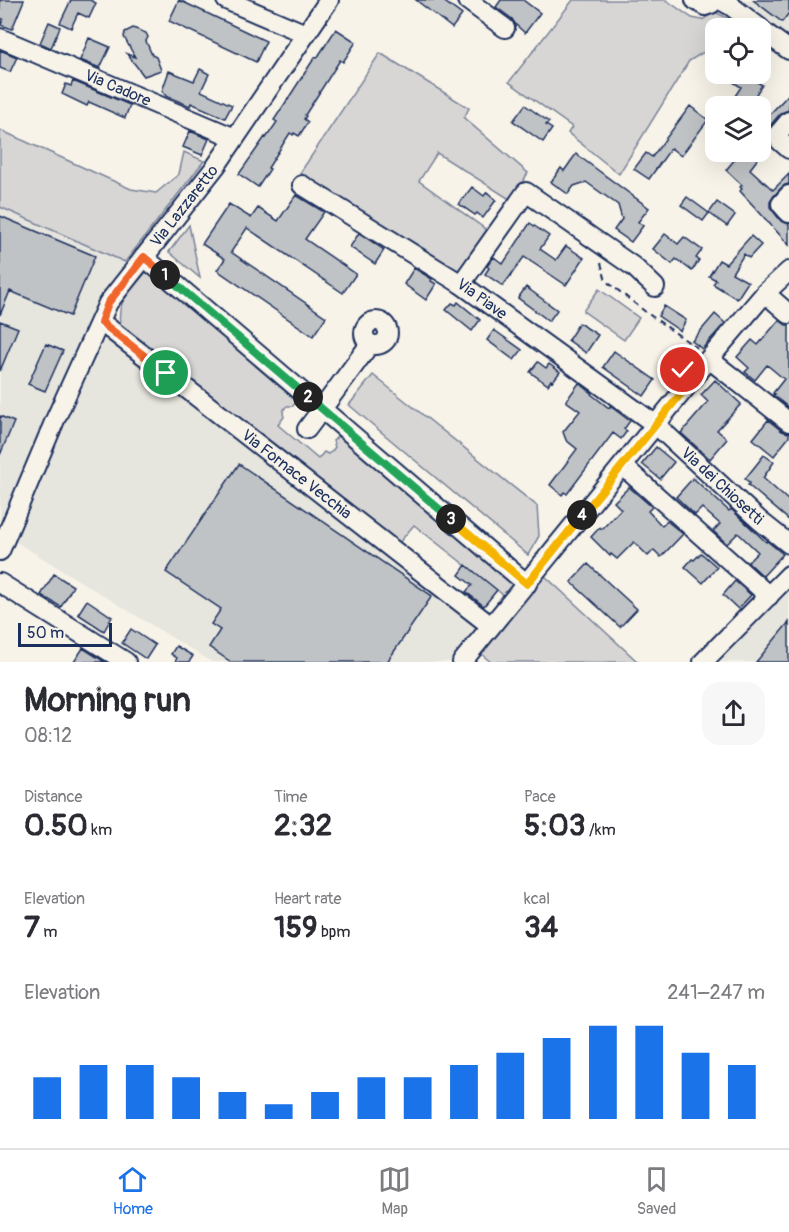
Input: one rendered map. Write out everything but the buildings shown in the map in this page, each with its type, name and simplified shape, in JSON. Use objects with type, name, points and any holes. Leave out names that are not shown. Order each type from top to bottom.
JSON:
[{"type":"street","points":[[226,0],[306,34]]},
{"type":"street","name":"Via Lazzaretto","points":[[0,551],[55,420],[108,303],[216,166],[329,0]]},
{"type":"street","points":[[467,0],[505,28]]},
{"type":"street","points":[[695,0],[705,6],[711,4],[712,0]]},
{"type":"street","points":[[720,0],[746,18]]},
{"type":"street","points":[[771,37],[789,50]]},
{"type":"street","name":"Via Cadore","points":[[0,38],[235,138]]},
{"type":"street","points":[[789,121],[778,134],[780,141],[789,149]]},
{"type":"street","name":"Via Piave","points":[[302,185],[461,284],[656,425]]},
{"type":"street","points":[[461,284],[526,192],[634,267],[655,287]]},
{"type":"street","points":[[789,195],[781,204],[789,213]]},
{"type":"street","points":[[144,257],[527,584]]},
{"type":"street","points":[[462,662],[656,425],[701,357],[789,271]]},
{"type":"street","points":[[765,292],[789,314]]},
{"type":"street","name":"Via Fornace Vecchia","points":[[101,322],[491,626]]},
{"type":"street","points":[[307,429],[370,344]]},
{"type":"street","points":[[701,357],[789,422]]},
{"type":"street","name":"Via dei Chiosetti","points":[[656,425],[759,520],[789,544]]},
{"type":"street","points":[[623,466],[768,596]]},
{"type":"street","points":[[704,662],[789,575]]},
{"type":"street","points":[[0,583],[126,662]]},
{"type":"path","points":[[600,256],[606,281],[646,313],[697,348],[701,357]]},
{"type":"shaded area","points":[[573,0],[666,0],[692,18],[702,20],[705,18],[705,52],[689,61],[619,174],[568,133],[572,127],[509,82]]},
{"type":"shaded area","points":[[734,0],[789,0],[789,37],[786,41],[771,29],[771,18],[757,18]]},
{"type":"shaded area","points":[[715,12],[727,18],[705,18]]},
{"type":"shaded area","points":[[380,53],[469,108],[464,118],[528,173],[511,200],[437,153],[419,181],[488,231],[457,274],[338,201],[300,173]]},
{"type":"shaded area","points":[[0,130],[131,189],[156,193],[179,174],[184,152],[204,161],[125,262],[0,207]]},
{"type":"shaded area","points":[[0,207],[125,262],[110,286],[0,534]]},
{"type":"shaded area","points":[[189,225],[200,278],[169,252]]},
{"type":"shaded area","points":[[146,272],[297,401],[293,406],[285,408],[284,417],[278,425],[318,459],[324,452],[328,454],[332,451],[335,447],[333,441],[338,436],[515,586],[507,598],[414,525],[398,544],[121,328],[120,311],[125,297]]},
{"type":"shaded area","points":[[599,289],[639,318],[624,340],[583,311]]},
{"type":"shaded area","points":[[113,339],[475,621],[476,630],[451,662],[212,662],[13,540],[102,342]]},
{"type":"shaded area","points":[[373,375],[537,506],[539,536],[528,555],[349,405]]},
{"type":"shaded area","points":[[545,576],[638,662],[491,662],[481,654]]},
{"type":"shaded area","points":[[785,590],[789,593],[789,662],[712,662]]},
{"type":"route","points":[[166,373],[101,322],[108,303],[144,257],[527,584],[693,379],[683,370]]}]
